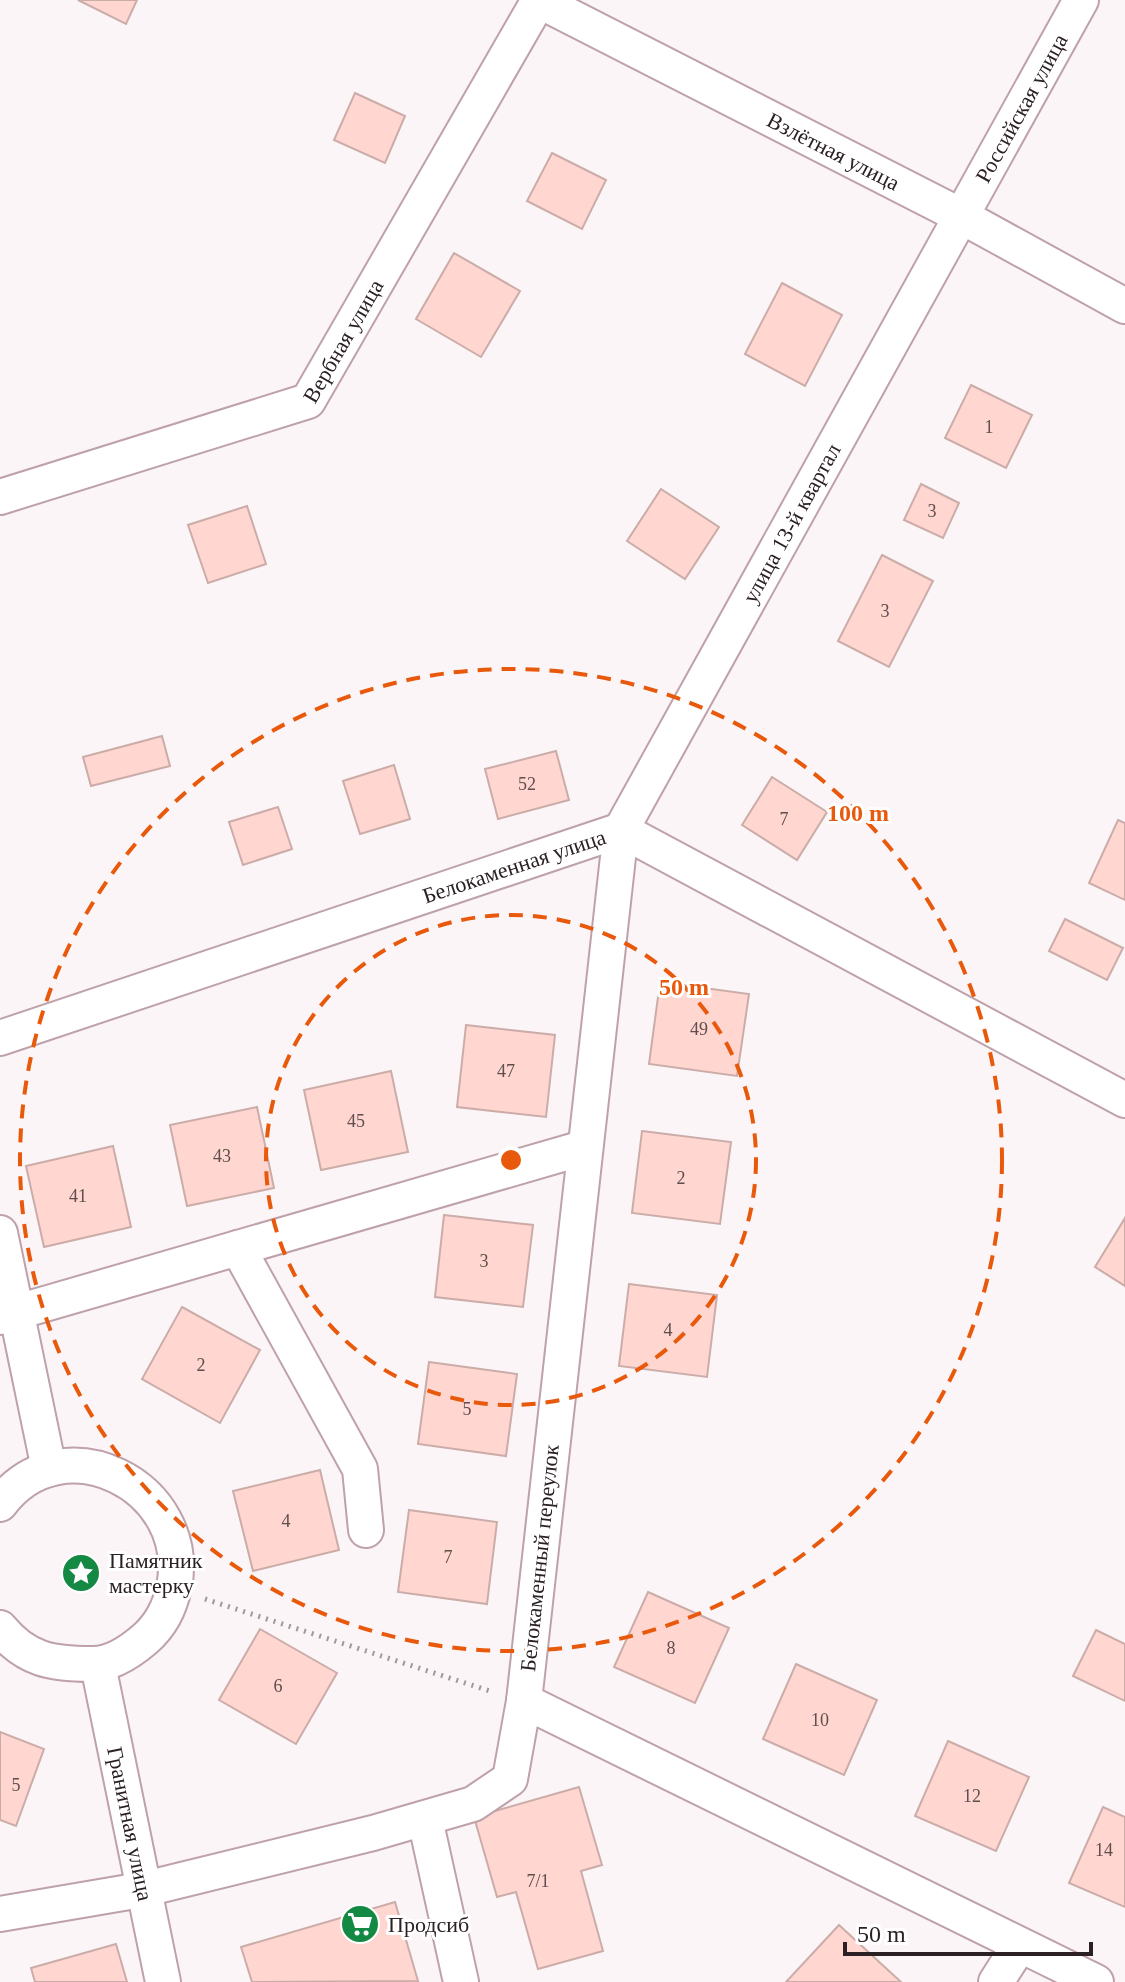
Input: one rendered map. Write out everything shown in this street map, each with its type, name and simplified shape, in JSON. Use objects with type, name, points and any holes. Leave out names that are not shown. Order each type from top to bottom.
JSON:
[{"type":"street","name":"Взлётная улица","points":[[539,0],[961,216],[1125,306]]},
{"type":"street","name":"Вербная улица","points":[[0,497],[308,401],[539,0]]},
{"type":"street","name":"Российская улица","points":[[961,216],[1081,0]]},
{"type":"street","name":"улица 13-й квартал","points":[[621,830],[961,216]]},
{"type":"street","name":"Белокаменная улица","points":[[0,1038],[621,830],[1122,1092]]},
{"type":"street","name":"Белокаменный переулок","points":[[621,830],[583,1148],[524,1701],[1096,1982]]},
{"type":"street","points":[[8,1314],[583,1148]]},
{"type":"street","points":[[0,1233],[8,1314],[49,1469]]},
{"type":"street","points":[[238,1248],[360,1469],[366,1530]]},
{"type":"street","points":[[0,1504],[11,1490],[49,1469],[88,1466],[125,1477],[155,1502],[173,1536],[178,1569],[172,1602],[154,1631],[129,1653],[98,1665],[54,1664],[14,1645],[0,1628]]},
{"type":"street","name":"Гранитная улица","points":[[98,1665],[141,1890],[163,1982]]},
{"type":"street","points":[[0,1914],[141,1890],[425,1819],[473,1804],[510,1779],[524,1701]]},
{"type":"street","points":[[425,1819],[461,1982]]},
{"type":"street","points":[[996,1982],[1019,1946]]},
{"type":"path","points":[[174,1589],[524,1701]]},
{"type":"building","points":[[78,0],[137,0],[126,24]]},
{"type":"building","points":[[355,93],[405,116],[385,163],[334,140]]},
{"type":"building","points":[[552,153],[606,180],[582,229],[527,201]]},
{"type":"building","points":[[454,253],[520,291],[481,357],[416,319]]},
{"type":"building","points":[[782,283],[842,315],[805,386],[745,354]]},
{"type":"building","points":[[971,385],[1032,415],[1006,468],[945,438]]},
{"type":"building","points":[[921,484],[959,503],[943,538],[904,520]]},
{"type":"building","points":[[661,489],[719,527],[685,579],[627,541]]},
{"type":"building","points":[[247,506],[266,564],[208,583],[188,525]]},
{"type":"building","points":[[882,555],[933,581],[889,667],[838,641]]},
{"type":"building","points":[[162,736],[170,766],[91,786],[83,757]]},
{"type":"building","points":[[556,751],[569,800],[498,819],[485,769]]},
{"type":"building","points":[[394,765],[410,819],[360,834],[343,781]]},
{"type":"building","points":[[772,777],[827,812],[797,860],[742,825]]},
{"type":"building","points":[[278,807],[292,849],[243,865],[229,822]]},
{"type":"building","points":[[1118,820],[1125,823],[1125,900],[1089,883]]},
{"type":"building","points":[[1065,919],[1123,948],[1107,980],[1049,951]]},
{"type":"building","points":[[660,982],[749,994],[737,1076],[649,1064]]},
{"type":"building","points":[[466,1025],[555,1035],[546,1117],[457,1107]]},
{"type":"building","points":[[391,1071],[408,1152],[321,1170],[304,1090]]},
{"type":"building","points":[[257,1107],[274,1188],[187,1206],[170,1125]]},
{"type":"building","points":[[642,1131],[731,1142],[720,1224],[632,1213]]},
{"type":"building","points":[[113,1146],[131,1227],[44,1247],[26,1166]]},
{"type":"building","points":[[444,1215],[533,1225],[523,1307],[435,1297]]},
{"type":"building","points":[[1125,1218],[1125,1286],[1095,1267]]},
{"type":"building","points":[[629,1284],[717,1295],[707,1377],[619,1366]]},
{"type":"building","points":[[182,1307],[260,1350],[220,1423],[142,1379]]},
{"type":"building","points":[[429,1362],[517,1374],[506,1456],[418,1444]]},
{"type":"building","points":[[320,1470],[339,1550],[253,1571],[233,1491]]},
{"type":"building","points":[[409,1510],[497,1522],[487,1604],[398,1592]]},
{"type":"building","points":[[648,1592],[729,1628],[695,1703],[614,1667]]},
{"type":"building","points":[[260,1629],[337,1673],[296,1744],[219,1700]]},
{"type":"building","points":[[1096,1630],[1125,1644],[1125,1701],[1073,1676]]},
{"type":"building","points":[[796,1664],[877,1700],[844,1775],[763,1739]]},
{"type":"building","points":[[0,1732],[44,1749],[16,1826],[0,1820]]},
{"type":"building","points":[[948,1741],[1029,1777],[996,1851],[915,1816]]},
{"type":"building","points":[[579,1787],[602,1865],[581,1871],[603,1951],[538,1969],[516,1892],[497,1897],[474,1817]]},
{"type":"building","points":[[1103,1807],[1125,1817],[1125,1907],[1069,1883]]},
{"type":"building","name":"Продсиб","points":[[395,1902],[418,1981],[252,1982],[241,1947]]},
{"type":"building","points":[[839,1925],[901,1982],[786,1982]]},
{"type":"building","points":[[116,1944],[127,1982],[35,1982],[31,1968]]},
{"type":"place","name":"Памятник мастерку","points":[[81,1573]]},
{"type":"place","name":"Продсиб","points":[[360,1924]]}]
